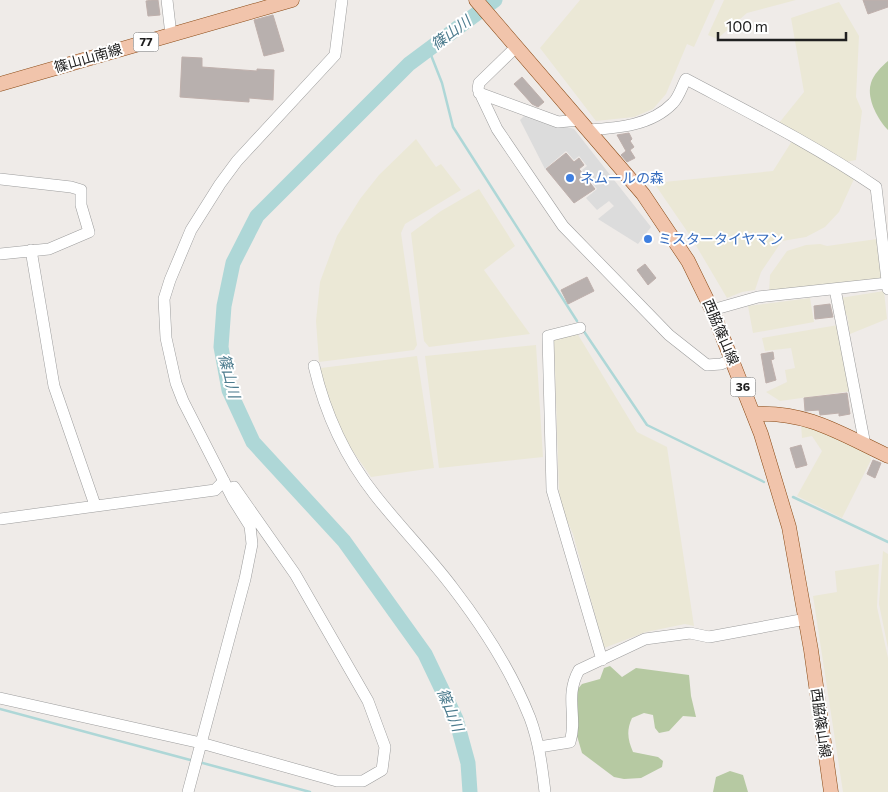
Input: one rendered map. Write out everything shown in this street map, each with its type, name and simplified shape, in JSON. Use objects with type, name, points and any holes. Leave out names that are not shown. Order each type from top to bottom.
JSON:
[{"type":"main road","name":"篠山山南線","points":[[0,84],[292,0]]},
{"type":"main road","name":"西脇篠山線","points":[[476,0],[643,194],[688,261],[712,310],[754,414],[789,527],[806,619],[831,792]]},
{"type":"main road","points":[[754,414],[776,413],[802,417],[888,456]]},
{"type":"street","points":[[167,0],[172,34]]},
{"type":"street","points":[[188,791],[245,579],[252,544],[250,526],[182,401],[166,338],[164,299],[170,280],[192,230],[220,184],[237,162],[335,55],[342,0]]},
{"type":"street","points":[[515,46],[479,83],[479,93],[497,129],[563,226],[669,335],[707,365],[721,364],[732,359]]},
{"type":"street","points":[[479,93],[558,122],[616,128],[641,123],[661,113],[674,102],[686,79],[790,134],[876,187],[888,289]]},
{"type":"street","points":[[0,179],[71,187],[81,190],[81,205],[89,232],[48,249],[0,254]]},
{"type":"street","points":[[31,250],[54,386],[95,505]]},
{"type":"street","points":[[712,310],[758,297],[888,283]]},
{"type":"street","points":[[835,289],[865,445]]},
{"type":"street","points":[[580,328],[548,336],[552,490],[602,660]]},
{"type":"street","points":[[314,366],[322,400],[338,436],[374,494],[446,579],[477,620],[511,677],[530,718],[539,747],[545,792]]},
{"type":"street","points":[[0,519],[215,490],[224,481]]},
{"type":"street","points":[[0,698],[201,743],[335,787],[363,780],[382,770],[385,747],[372,710],[345,659],[295,574],[235,488],[224,481]]},
{"type":"street","points":[[539,747],[570,742],[572,735],[570,697],[579,670],[645,639],[690,633],[709,636],[806,619]]},
{"type":"shaded area","points":[[580,0],[715,0],[694,47],[687,44],[666,94],[653,109],[634,117],[596,121],[540,48]]},
{"type":"shaded area","points":[[724,0],[796,0],[747,13],[717,39],[708,35]]},
{"type":"shaded area","points":[[839,2],[859,36],[856,97],[862,111],[856,160],[846,162],[779,123],[804,92],[791,18]]},
{"type":"shaded area","points":[[526,114],[574,129],[651,227],[638,244],[598,219],[614,206],[609,201],[597,210],[586,198],[597,189],[582,170],[587,166],[579,156],[574,160],[566,151],[545,169],[520,120]]},
{"type":"shaded area","points":[[416,139],[436,167],[441,164],[461,190],[405,224],[401,233],[417,345],[414,350],[319,362],[316,321],[320,282],[337,236],[360,199],[379,175]]},
{"type":"shaded area","points":[[792,141],[854,179],[839,212],[825,227],[806,237],[782,241],[761,272],[755,290],[742,292],[727,298],[691,237],[654,183],[773,171]]},
{"type":"shaded area","points":[[479,189],[515,246],[484,270],[530,334],[429,347],[424,341],[411,233],[441,211]]},
{"type":"shaded area","points":[[877,239],[882,275],[880,279],[769,292],[770,275],[787,251],[806,245],[820,244],[827,246]]},
{"type":"shaded area","points":[[884,291],[887,319],[850,334],[847,315],[843,316],[840,298]]},
{"type":"shaded area","points":[[810,298],[814,322],[753,333],[748,306]]},
{"type":"shaded area","points":[[838,325],[852,391],[780,401],[766,392],[787,382],[785,370],[795,368],[791,348],[765,351],[762,338]]},
{"type":"shaded area","points":[[577,333],[637,432],[667,447],[694,626],[685,624],[646,632],[604,648],[573,534],[563,512],[559,491],[554,340]]},
{"type":"shaded area","points":[[536,345],[543,457],[439,468],[425,356]]},
{"type":"shaded area","points":[[417,356],[434,468],[371,477],[345,440],[326,405],[318,370],[321,368]]},
{"type":"shaded area","points":[[801,424],[869,453],[871,460],[842,518],[797,496],[822,451],[812,436],[802,438]]},
{"type":"shaded area","points":[[883,551],[888,554],[888,648],[879,604]]},
{"type":"shaded area","points":[[879,564],[877,607],[888,658],[888,792],[843,792],[813,596],[837,592],[835,571]]},
{"type":"green space","points":[[888,61],[888,130],[880,121],[874,108],[870,89],[874,77]]},
{"type":"green space","points":[[610,666],[622,677],[636,668],[689,675],[696,717],[683,716],[669,731],[659,733],[655,728],[653,715],[644,713],[632,718],[628,735],[633,752],[658,757],[663,761],[662,767],[641,778],[624,779],[614,777],[582,753],[573,722],[576,691],[582,684],[600,679],[604,668]]},
{"type":"green space","points":[[730,771],[743,775],[748,792],[713,792],[716,777]]},
{"type":"building","points":[[158,0],[160,15],[148,16],[146,1]]},
{"type":"building","points":[[863,0],[888,0],[888,7],[868,14]]},
{"type":"building","points":[[273,15],[284,51],[264,56],[254,20]]},
{"type":"building","points":[[182,57],[202,58],[202,67],[257,71],[257,69],[274,70],[273,100],[249,98],[249,102],[180,97]]},
{"type":"building","points":[[522,77],[544,102],[538,107],[532,104],[514,84]]},
{"type":"building","points":[[629,133],[632,139],[630,141],[634,147],[630,150],[635,158],[627,162],[621,155],[626,151],[617,135]]},
{"type":"building","points":[[566,153],[574,162],[579,158],[584,165],[579,169],[595,189],[574,203],[546,169]]},
{"type":"building","points":[[645,264],[656,278],[648,285],[637,270]]},
{"type":"building","points":[[587,277],[594,291],[568,304],[561,290]]},
{"type":"building","points":[[830,304],[833,317],[815,319],[814,306]]},
{"type":"building","points":[[773,352],[774,359],[771,360],[776,380],[766,383],[761,354]]},
{"type":"building","points":[[847,393],[850,414],[839,416],[839,413],[820,415],[819,410],[805,411],[804,398]]},
{"type":"building","points":[[801,445],[807,465],[796,468],[790,448]]},
{"type":"building","points":[[873,460],[881,463],[875,478],[867,474]]},
{"type":"waterway","name":"篠山川","points":[[470,792],[468,763],[456,719],[425,654],[344,541],[253,442],[229,390],[221,347],[224,306],[233,263],[257,216],[409,64],[495,0]]},
{"type":"waterway","points":[[429,50],[442,83],[453,127],[577,321]]},
{"type":"waterway","points":[[583,330],[647,425],[764,482]]},
{"type":"waterway","points":[[793,497],[888,542]]},
{"type":"waterway","points":[[0,709],[194,761]]},
{"type":"waterway","points":[[199,762],[310,792]]},
{"type":"place","name":"ネムールの森","points":[[570,178]]},
{"type":"place","name":"ミスタータイヤマン","points":[[648,239]]}]
